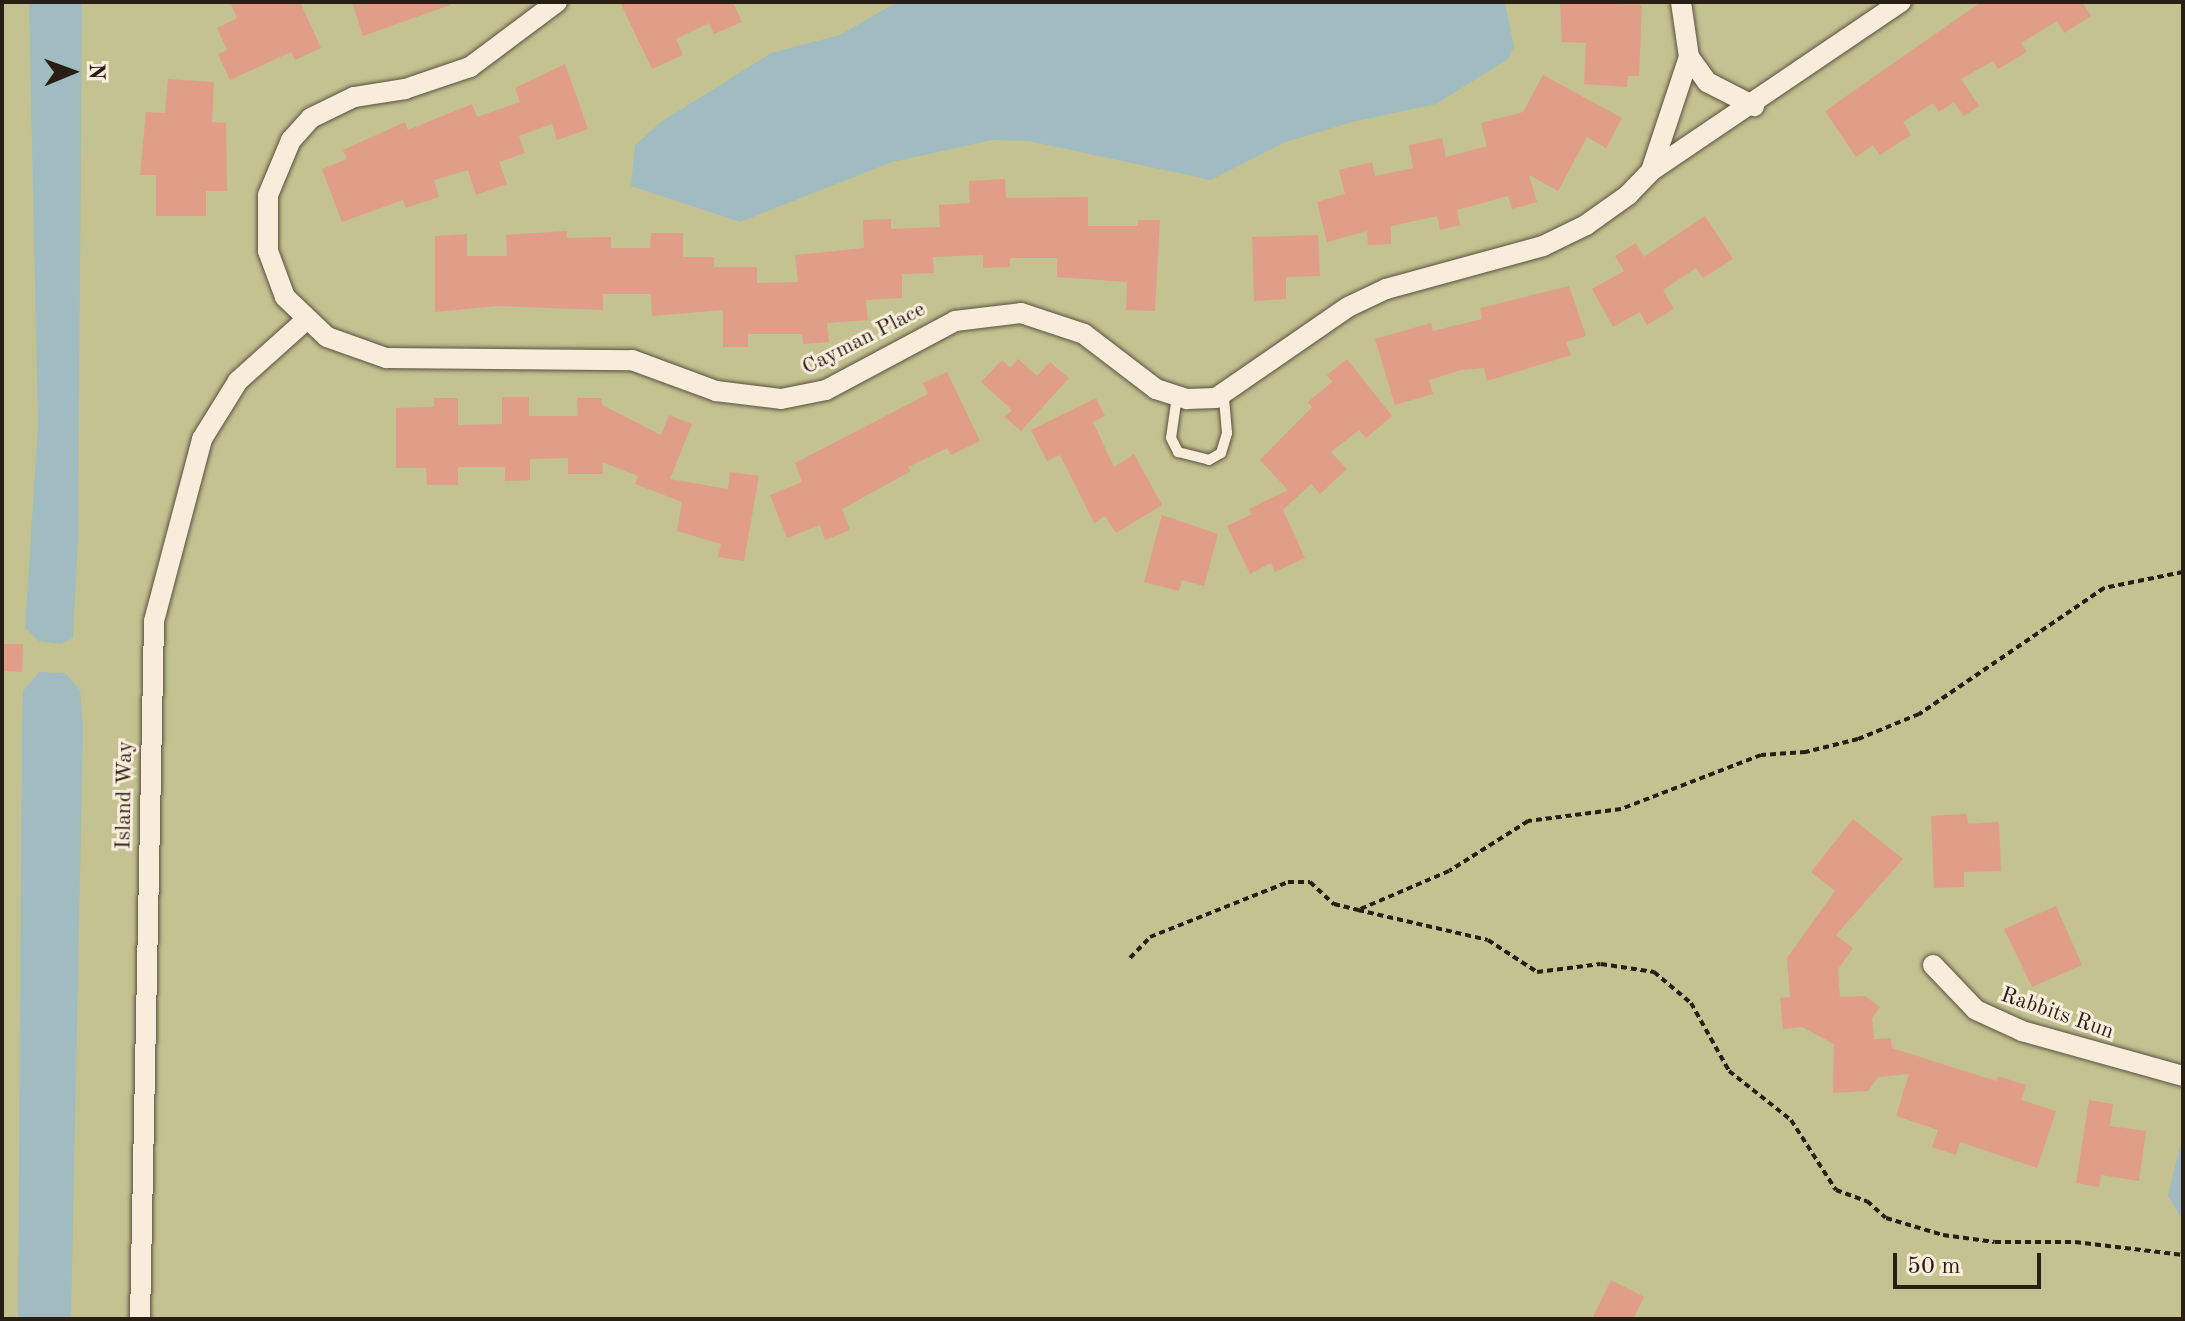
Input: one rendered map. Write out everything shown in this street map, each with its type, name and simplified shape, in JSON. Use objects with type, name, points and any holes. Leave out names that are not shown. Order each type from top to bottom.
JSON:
[{"type":"street","name":"Cayman Place","points":[[557,2],[470,67],[405,89],[354,97],[311,118],[291,140],[268,195],[266,235],[277,282],[306,320],[342,345],[386,358],[603,356],[659,368],[716,391],[781,399],[826,390],[955,321],[1021,313],[1084,334],[1142,382],[1177,396],[1200,400],[1224,395]]},
{"type":"street","points":[[1651,171],[1689,57],[1681,2]]},
{"type":"street","points":[[1224,395],[1348,307],[1386,289],[1543,246],[1586,225],[1651,171],[1754,106],[1901,2]]},
{"type":"street","points":[[1689,57],[1707,82],[1754,106]]},
{"type":"street","name":"Island Way","points":[[140,1319],[154,621],[202,439],[238,381],[306,320]]},
{"type":"street","name":"Rabbits Run","points":[[1933,965],[1976,1010],[2022,1031],[2183,1076]]},
{"type":"lane","points":[[1177,396],[1171,438],[1178,452],[1209,460],[1221,453],[1227,433],[1224,395]]},
{"type":"path","points":[[1358,910],[1449,871],[1528,821],[1621,809],[1761,755],[1806,752],[1858,739],[1919,714],[2104,588],[2183,572]]},
{"type":"path","points":[[1130,958],[1150,937],[1288,882],[1310,882],[1334,904],[1488,940],[1537,972],[1601,964],[1654,972],[1691,1003],[1729,1071],[1791,1120],[1836,1190],[1867,1201],[1886,1218],[1943,1235],[1995,1242],[2075,1242],[2183,1255]]},
{"type":"shaded area","points":[[2,2],[2183,2],[2183,1319],[2,1319]]},
{"type":"water","points":[[29,2],[82,2],[78,539],[73,638],[61,644],[39,641],[25,628],[38,427]]},
{"type":"water","points":[[897,2],[1505,2],[1514,47],[1508,59],[1436,104],[1352,122],[1283,143],[1211,180],[1029,141],[992,140],[892,162],[740,222],[631,186],[635,145],[661,122],[771,53],[840,35]]},
{"type":"water","points":[[39,672],[65,673],[80,690],[83,728],[71,1319],[18,1319],[23,691]]},
{"type":"water","points":[[2183,1133],[2183,1221],[2168,1196]]},
{"type":"building","points":[[230,2],[300,2],[321,48],[295,60],[291,52],[230,80],[218,54],[227,50],[217,28],[237,18]]},
{"type":"building","points":[[352,2],[450,2],[450,5],[363,36]]},
{"type":"building","points":[[620,2],[733,2],[742,22],[714,34],[709,23],[676,39],[683,55],[652,69]]},
{"type":"building","points":[[1560,2],[1642,5],[1639,76],[1628,76],[1627,87],[1584,84],[1586,43],[1562,42]]},
{"type":"building","points":[[1981,2],[2082,2],[2091,16],[2064,33],[2057,21],[2021,43],[2027,52],[1998,69],[1993,61],[1961,79],[1979,106],[1964,116],[1954,102],[1939,112],[1933,103],[1903,122],[1911,135],[1880,155],[1873,145],[1856,157],[1825,111]]},
{"type":"building","points":[[565,64],[588,129],[557,140],[552,124],[519,136],[525,153],[499,162],[507,184],[476,195],[468,170],[434,180],[439,197],[406,208],[403,200],[342,222],[322,169],[347,159],[343,150],[405,122],[408,130],[472,104],[477,117],[520,102],[515,88]]},
{"type":"building","points":[[1543,75],[1622,118],[1606,148],[1587,137],[1558,191],[1529,175],[1537,202],[1512,209],[1508,196],[1457,210],[1460,225],[1440,230],[1437,216],[1391,226],[1391,244],[1368,245],[1367,231],[1327,242],[1317,202],[1345,194],[1339,170],[1372,162],[1375,176],[1413,168],[1409,145],[1442,138],[1446,157],[1487,146],[1481,123],[1523,112]]},
{"type":"building","points":[[168,79],[214,82],[212,122],[226,123],[227,191],[206,191],[206,216],[156,216],[156,175],[140,175],[146,112],[165,113]]},
{"type":"building","points":[[1005,179],[1006,198],[1088,197],[1088,226],[1138,226],[1138,220],[1160,220],[1155,311],[1126,310],[1127,282],[1057,277],[1057,258],[1010,258],[1010,267],[983,268],[983,255],[933,257],[934,273],[902,274],[902,298],[866,300],[868,320],[827,323],[829,342],[803,344],[802,334],[748,334],[748,347],[723,347],[723,310],[652,316],[651,294],[603,294],[603,310],[497,306],[435,312],[435,236],[467,234],[467,256],[507,256],[506,235],[567,231],[567,238],[611,237],[611,248],[650,248],[651,233],[683,233],[683,257],[714,257],[714,267],[757,267],[757,283],[798,282],[795,255],[864,248],[863,220],[891,219],[891,229],[940,227],[939,205],[970,203],[969,181]]},
{"type":"building","points":[[1705,216],[1733,259],[1703,278],[1696,268],[1663,290],[1674,309],[1647,325],[1640,312],[1613,327],[1592,289],[1624,271],[1615,256],[1636,243],[1644,257]]},
{"type":"building","points":[[1318,235],[1320,276],[1286,277],[1286,299],[1254,301],[1252,237]]},
{"type":"building","points":[[1569,286],[1586,336],[1566,342],[1571,355],[1487,381],[1484,368],[1461,370],[1429,380],[1433,394],[1395,405],[1375,339],[1431,323],[1433,331],[1482,319],[1480,308]]},
{"type":"building","points":[[1018,359],[1037,376],[1050,362],[1069,378],[1021,431],[1005,417],[1012,410],[981,382],[1002,360],[1010,368]]},
{"type":"building","points":[[1347,359],[1392,416],[1366,438],[1359,430],[1331,452],[1347,469],[1320,494],[1311,484],[1283,510],[1305,558],[1275,572],[1271,563],[1250,574],[1227,526],[1252,514],[1249,509],[1288,490],[1260,460],[1312,407],[1308,402],[1332,382],[1327,375]]},
{"type":"building","points":[[947,372],[980,441],[951,455],[947,448],[908,467],[911,471],[842,509],[850,530],[825,540],[820,525],[787,538],[770,495],[802,482],[795,463],[928,394],[923,383]]},
{"type":"building","points":[[502,397],[529,397],[529,416],[578,416],[577,398],[602,398],[602,405],[661,435],[669,415],[692,424],[670,479],[728,489],[730,472],[759,476],[744,561],[718,557],[721,544],[677,531],[682,502],[635,484],[638,476],[602,462],[603,474],[568,474],[568,458],[530,459],[530,480],[505,481],[505,467],[458,467],[458,485],[427,485],[426,468],[396,468],[396,408],[434,407],[434,398],[458,398],[458,425],[502,424]]},
{"type":"building","points":[[1096,398],[1105,416],[1093,422],[1114,467],[1134,454],[1162,505],[1116,533],[1105,516],[1094,523],[1060,455],[1047,461],[1031,430]]},
{"type":"building","points":[[1162,515],[1218,534],[1204,586],[1182,580],[1179,591],[1144,582]]},
{"type":"building","points":[[2,644],[23,644],[22,672],[2,671]]},
{"type":"building","points":[[1967,814],[1968,824],[1999,822],[2001,871],[1964,872],[1964,887],[1934,888],[1931,816]]},
{"type":"building","points":[[1853,819],[1903,859],[1836,935],[1853,948],[1838,969],[1840,997],[1865,996],[1880,1007],[1872,1018],[1874,1039],[1891,1038],[1892,1048],[1996,1081],[1998,1076],[2026,1085],[2021,1100],[2056,1111],[2037,1168],[1960,1142],[1956,1155],[1932,1147],[1938,1130],[1896,1116],[1909,1074],[1878,1077],[1868,1091],[1833,1093],[1834,1044],[1802,1027],[1783,1029],[1780,998],[1790,997],[1787,958],[1835,891],[1811,872]]},
{"type":"building","points":[[2056,906],[2082,965],[2032,987],[2004,929]]},
{"type":"building","points":[[2089,1100],[2113,1104],[2110,1126],[2146,1131],[2139,1181],[2101,1175],[2099,1187],[2076,1183]]},
{"type":"building","points":[[1611,1280],[1644,1297],[1633,1319],[1592,1319]]}]
